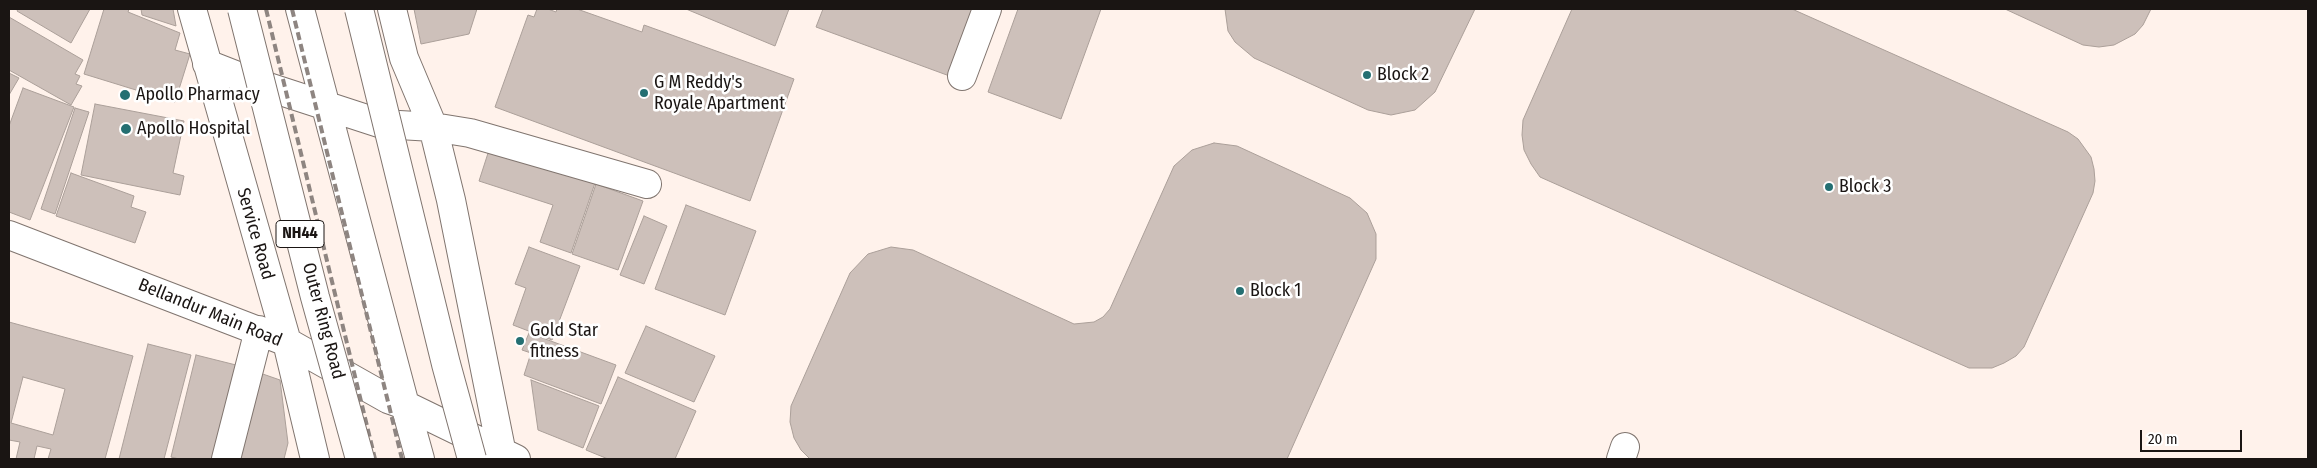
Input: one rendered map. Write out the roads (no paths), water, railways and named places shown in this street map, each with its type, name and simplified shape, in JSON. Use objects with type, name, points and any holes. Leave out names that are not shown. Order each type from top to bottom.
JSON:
[{"type":"main road","name":"Service Road","points":[[192,9],[287,342],[315,459]]},
{"type":"main road","name":"Outer Ring Road","points":[[242,9],[315,297],[360,459]]},
{"type":"main road","points":[[300,9],[420,459]]},
{"type":"main road","points":[[359,9],[444,354],[472,459]]},
{"type":"main road","points":[[392,9],[404,58],[433,126],[451,200],[506,457]]},
{"type":"main road","points":[[962,76],[987,9]]},
{"type":"main road","points":[[207,64],[253,82],[382,124],[433,126],[470,133],[648,184]]},
{"type":"main road","name":"Bellandur Main Road","points":[[9,235],[287,342],[388,399],[405,405],[506,457]]},
{"type":"main road","points":[[226,459],[258,330]]},
{"type":"railway","points":[[266,9],[375,459]]},
{"type":"railway","points":[[292,9],[402,459]]},
{"type":"place","name":"Block 2","points":[[1367,75]]},
{"type":"place","name":"G M Reddy's Royale Apartment","points":[[644,93]]},
{"type":"place","name":"Apollo Pharmacy","points":[[125,95]]},
{"type":"place","name":"Apollo Hospital","points":[[126,129]]},
{"type":"place","name":"Block 3","points":[[1829,187]]},
{"type":"place","name":"Block 1","points":[[1240,291]]},
{"type":"place","name":"Gold Star fitness","points":[[520,341]]}]
